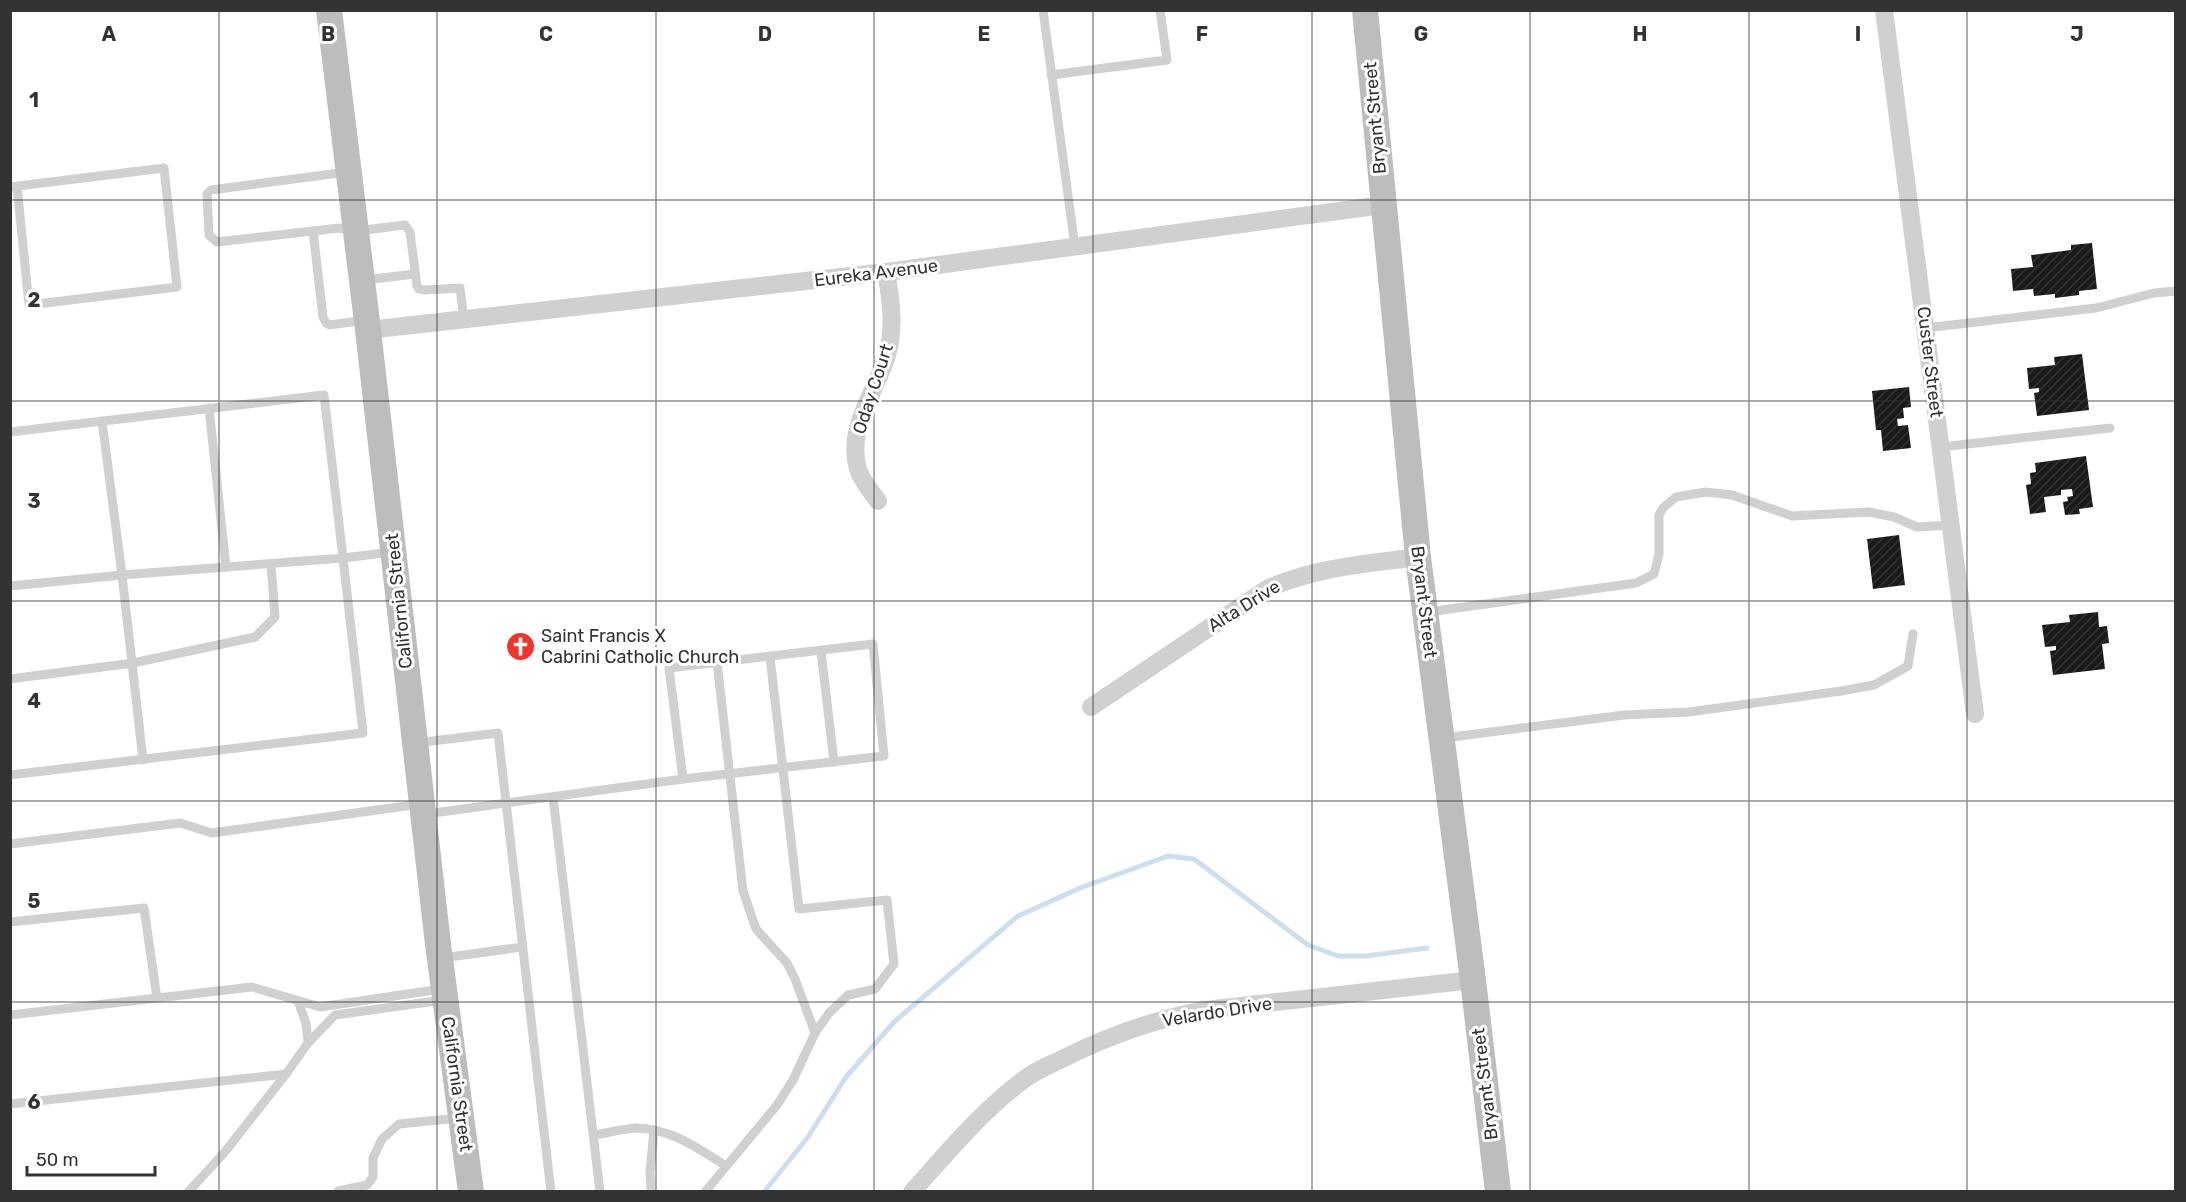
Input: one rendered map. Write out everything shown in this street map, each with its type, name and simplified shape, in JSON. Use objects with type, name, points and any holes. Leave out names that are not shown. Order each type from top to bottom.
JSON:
[{"type":"street","name":"California Street","points":[[328,10],[368,325],[440,958],[471,1191]]},
{"type":"street","name":"Bryant Street","points":[[1365,10],[1418,557],[1498,1191]]},
{"type":"street","name":"Custer Street","points":[[1884,10],[1975,714]]},
{"type":"street","name":"Eureka Avenue","points":[[368,325],[464,320],[886,272],[1383,205]]},
{"type":"street","name":"Oday Court","points":[[878,501],[859,472],[856,444],[868,399],[888,354],[892,310],[886,272]]},
{"type":"street","name":"Alta Drive","points":[[1091,707],[1275,585],[1318,570],[1418,557]]},
{"type":"street","name":"Velardo Drive","points":[[912,1191],[980,1118],[1028,1077],[1106,1038],[1171,1016],[1205,1010],[1473,980]]},
{"type":"lane","points":[[1043,10],[1075,247]]},
{"type":"lane","points":[[1051,75],[1167,60],[1160,10]]},
{"type":"lane","points":[[164,168],[177,287],[29,304],[14,186],[164,168]]},
{"type":"lane","points":[[349,171],[211,190],[206,200],[210,236],[217,242],[339,228],[356,231],[405,225],[408,228],[417,286],[419,289],[460,288],[464,320]]},
{"type":"lane","points":[[313,231],[323,317],[326,323],[330,325],[368,325]]},
{"type":"lane","points":[[362,280],[415,274]]},
{"type":"lane","points":[[1926,328],[2096,308],[2154,293],[2175,291]]},
{"type":"lane","points":[[10,432],[324,395],[363,734],[10,775]]},
{"type":"lane","points":[[209,408],[226,567]]},
{"type":"lane","points":[[102,421],[143,760]]},
{"type":"lane","points":[[1941,447],[2110,428]]},
{"type":"lane","points":[[1426,612],[1636,583],[1654,574],[1659,554],[1659,515],[1664,508],[1676,498],[1706,492],[1732,495],[1792,516],[1869,512],[1894,517],[1917,527],[1951,525]]},
{"type":"lane","points":[[10,586],[343,558],[393,551]]},
{"type":"lane","points":[[10,680],[133,663],[255,637],[275,616],[271,564]]},
{"type":"lane","points":[[1442,738],[1624,716],[1689,712],[1874,685],[1908,666],[1913,634]]},
{"type":"lane","points":[[10,844],[180,823],[212,832],[423,809],[506,803],[730,773],[884,756],[873,644],[669,668],[683,779]]},
{"type":"lane","points":[[821,651],[834,762]]},
{"type":"lane","points":[[705,1191],[777,1105],[793,1080],[815,1032],[829,1013],[848,996],[875,989],[894,964],[887,900],[799,909],[770,657]]},
{"type":"lane","points":[[717,663],[743,891],[747,908],[756,929],[787,963],[815,1032]]},
{"type":"lane","points":[[415,743],[498,733],[551,1191]]},
{"type":"lane","points":[[553,797],[600,1191]]},
{"type":"lane","points":[[10,922],[144,908],[157,998]]},
{"type":"lane","points":[[440,958],[522,947]]},
{"type":"lane","points":[[10,1015],[252,987],[320,1007],[445,994]]},
{"type":"lane","points":[[188,1191],[224,1153],[308,1043],[335,1015],[445,994]]},
{"type":"lane","points":[[298,1001],[306,1023],[308,1043]]},
{"type":"lane","points":[[10,1104],[286,1074]]},
{"type":"lane","points":[[338,1191],[367,1185],[373,1177],[373,1158],[382,1139],[399,1124],[461,1118]]},
{"type":"lane","points":[[594,1135],[635,1128],[654,1130],[682,1140],[726,1166]]},
{"type":"lane","points":[[651,1191],[650,1172],[654,1130]]},
{"type":"building","points":[[2092,243],[2097,289],[2079,291],[2079,295],[2055,298],[2055,294],[2034,296],[2033,289],[2013,291],[2011,269],[2033,267],[2031,255],[2071,250],[2071,245]]},
{"type":"building","points":[[2082,354],[2089,410],[2037,416],[2034,393],[2039,392],[2039,388],[2029,389],[2027,368],[2055,365],[2054,357]]},
{"type":"building","points":[[1909,387],[1911,407],[1903,408],[1904,418],[1897,419],[1898,426],[1908,425],[1911,448],[1883,451],[1881,430],[1876,430],[1872,391]]},
{"type":"building","points":[[2086,456],[2093,507],[2079,509],[2080,514],[2065,515],[2063,502],[2068,501],[2067,497],[2073,496],[2072,489],[2061,490],[2061,495],[2044,497],[2046,512],[2030,514],[2026,485],[2031,484],[2030,473],[2036,472],[2035,463]]},
{"type":"building","points":[[1899,535],[1905,585],[1873,589],[1867,539]]},
{"type":"building","points":[[2098,612],[2099,627],[2107,626],[2109,643],[2102,644],[2105,669],[2053,675],[2050,651],[2056,650],[2056,646],[2045,647],[2042,625],[2070,622],[2069,615]]},
{"type":"waterway","points":[[764,1192],[808,1137],[846,1077],[894,1022],[1018,916],[1080,888],[1168,856],[1194,859],[1308,945],[1338,956],[1366,956],[1427,948]]},
{"type":"place","name":"Saint Francis X Cabrini Catholic Church","points":[[520,646]]}]
